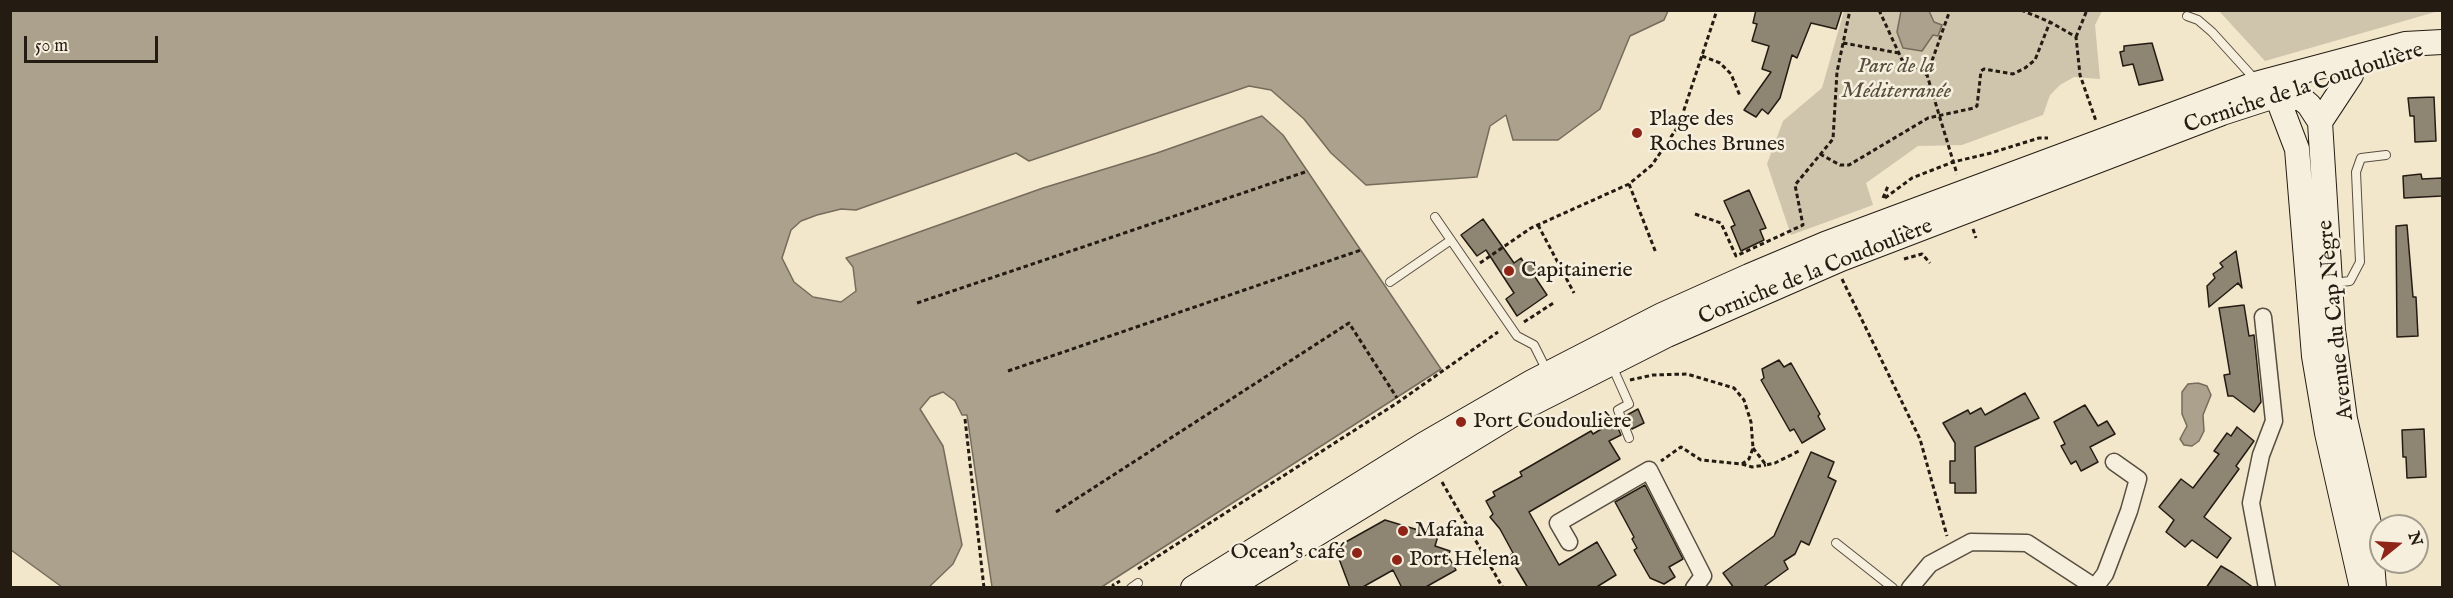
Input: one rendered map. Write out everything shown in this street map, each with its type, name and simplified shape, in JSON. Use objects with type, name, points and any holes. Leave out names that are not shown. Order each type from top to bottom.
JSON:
[{"type":"main road","name":"Corniche de la Coudoulière","points":[[1193,588],[1432,439],[1552,382],[1615,372],[1731,305],[1834,262],[2276,94],[2405,61],[2442,42]]},
{"type":"main road","points":[[2276,94],[2287,84],[2360,63],[2374,52],[2406,44],[2442,42]]},
{"type":"main road","name":"Corniche de la Coudoulière","points":[[1228,588],[1306,544],[1552,382],[1662,315],[1825,244],[2255,84],[2374,52]]},
{"type":"main road","points":[[2255,84],[2276,94],[2302,99],[2309,105],[2320,122],[2351,75]]},
{"type":"main road","points":[[2276,94],[2297,149],[2303,200],[2319,284],[2314,356],[2327,433],[2362,588]]},
{"type":"main road","name":"Avenue du Cap Nègre","points":[[2320,122],[2319,284],[2338,373],[2345,419],[2369,524],[2374,588]]},
{"type":"street","points":[[2263,317],[2274,421],[2261,455],[2251,503],[2267,588]]},
{"type":"street","points":[[1910,588],[1930,564],[1971,542],[2027,543],[2096,587],[2105,574],[2129,511],[2138,479],[2114,462]]},
{"type":"street","points":[[1569,542],[1558,523],[1649,471],[1703,576],[1694,588]]},
{"type":"lane","points":[[2196,10],[2198,20]]},
{"type":"lane","points":[[2187,16],[2198,20],[2251,75],[2255,84]]},
{"type":"lane","points":[[2319,284],[2350,280],[2360,262],[2356,172],[2361,158],[2386,155]]},
{"type":"lane","points":[[1435,217],[1517,336],[1534,345],[1552,382]]},
{"type":"lane","points":[[1390,282],[1451,240]]},
{"type":"lane","points":[[1615,372],[1629,404],[1617,410],[1629,438]]},
{"type":"lane","points":[[1836,543],[1893,588]]},
{"type":"path","points":[[1471,270],[1538,225],[1629,184],[1652,165],[1679,125],[1718,10]]},
{"type":"path","points":[[1695,214],[1721,223],[1736,256],[1803,225],[1795,185],[1833,139],[1837,72],[1850,10]]},
{"type":"path","points":[[1879,10],[1899,53],[1911,68],[1927,75]]},
{"type":"path","points":[[1950,10],[1943,37],[1927,75],[1952,156]]},
{"type":"path","points":[[2021,10],[2076,37]]},
{"type":"path","points":[[2087,10],[2076,37],[2080,75],[2098,128]]},
{"type":"path","points":[[1820,154],[1840,165],[1849,165],[1928,118],[1977,106],[1977,87],[1984,69],[2013,74],[2035,60],[2049,22]]},
{"type":"path","points":[[1843,43],[1899,53]]},
{"type":"path","points":[[1702,56],[1720,63],[1731,74],[1740,96]]},
{"type":"path","points":[[917,303],[1308,171]]},
{"type":"path","points":[[1629,184],[1656,253]]},
{"type":"path","points":[[1882,200],[1888,186]]},
{"type":"path","points":[[1538,225],[1574,293]]},
{"type":"path","points":[[1008,371],[1361,250]]},
{"type":"path","points":[[1834,262],[1920,439],[1951,553]]},
{"type":"path","points":[[1133,573],[1397,403],[1496,333],[1523,323],[1555,302]]},
{"type":"path","points":[[1056,512],[1348,323],[1397,398]]},
{"type":"path","points":[[1615,372],[1653,375],[1687,374],[1734,388],[1744,400],[1751,422],[1753,448],[1749,459],[1742,464]]},
{"type":"path","points":[[965,419],[984,588]]},
{"type":"path","points":[[1649,471],[1681,447],[1701,460],[1752,467],[1775,463],[1801,450]]},
{"type":"path","points":[[1753,448],[1766,465]]},
{"type":"path","points":[[1432,463],[1503,588]]},
{"type":"path","points":[[1114,588],[1113,585],[1123,579]]},
{"type":"green space","points":[[2219,10],[2442,10],[2265,61],[2219,11]]},
{"type":"green space","name":"Parc de la Méditerranée","points":[[1844,11],[2102,11],[2095,25],[2100,79],[2074,77],[2060,85],[2050,95],[2043,115],[1962,145],[1918,146],[1866,183],[1873,205],[1791,235],[1767,164],[1783,121],[1822,88]]},
{"type":"shaded area","points":[[10,11],[1668,11],[1664,20],[1630,36],[1600,109],[1558,140],[1513,140],[1506,115],[1490,126],[1477,177],[1366,185],[1331,153],[1304,119],[1271,90],[1249,86],[1029,161],[1016,153],[856,210],[841,209],[817,215],[801,221],[791,230],[782,258],[794,282],[813,297],[841,302],[856,291],[853,267],[846,258],[1043,188],[1157,153],[1262,116],[1283,135],[1441,369],[1100,588],[992,587],[967,415],[962,415],[955,401],[943,392],[930,397],[920,409],[943,446],[962,545],[953,564],[929,587],[62,587],[11,550]]},
{"type":"shaded area","points":[[1901,11],[1929,11],[1934,22],[1942,25],[1938,36],[1933,35],[1922,51],[1903,48],[1897,32]]},
{"type":"shaded area","points":[[2198,383],[2207,386],[2211,395],[2203,415],[2204,431],[2199,441],[2192,446],[2184,445],[2180,439],[2187,426],[2182,414],[2182,392],[2188,384]]},
{"type":"building","points":[[1756,10],[1842,10],[1836,29],[1811,23],[1797,58],[1792,55],[1780,98],[1768,114],[1762,109],[1756,117],[1744,110],[1771,72],[1762,69],[1769,46],[1752,41],[1757,24],[1753,23]]},
{"type":"building","points":[[2152,43],[2163,80],[2139,85],[2133,64],[2123,66],[2120,52],[2124,51],[2124,46]]},
{"type":"building","points":[[2434,97],[2436,141],[2415,142],[2414,116],[2410,116],[2408,98]]},
{"type":"building","points":[[2421,174],[2422,179],[2442,178],[2442,196],[2404,198],[2403,176]]},
{"type":"building","points":[[1749,190],[1766,228],[1760,230],[1764,240],[1741,251],[1731,227],[1735,225],[1724,201]]},
{"type":"building","points":[[1483,219],[1514,263],[1521,258],[1524,263],[1529,261],[1538,275],[1535,277],[1547,295],[1517,316],[1506,299],[1514,293],[1486,250],[1477,256],[1461,235]]},
{"type":"building","points":[[2407,225],[2413,297],[2416,297],[2418,336],[2397,337],[2396,226]]},
{"type":"building","points":[[2236,251],[2242,288],[2238,283],[2209,307],[2207,286],[2215,278],[2213,274],[2223,267],[2220,263]]},
{"type":"building","points":[[2244,305],[2249,336],[2254,335],[2261,402],[2254,412],[2233,396],[2228,396],[2224,375],[2230,374],[2219,308]]},
{"type":"building","points":[[1779,360],[1784,367],[1791,363],[1820,414],[1818,416],[1825,429],[1802,443],[1794,429],[1790,431],[1761,380],[1764,378],[1762,369]]},
{"type":"building","points":[[2025,393],[2039,418],[1975,447],[1976,493],[1955,493],[1955,483],[1950,483],[1950,461],[1955,461],[1955,443],[1943,423],[1968,410],[1970,414],[1981,408],[1985,415]]},
{"type":"building","points":[[2085,405],[2098,426],[2107,421],[2115,434],[2090,447],[2098,462],[2081,471],[2076,461],[2071,464],[2061,446],[2065,444],[2054,422]]},
{"type":"building","points":[[1638,409],[1644,423],[1632,429],[1627,415]]},
{"type":"building","points":[[1615,421],[1621,435],[1609,441],[1620,459],[1529,512],[1559,565],[1597,542],[1616,575],[1595,588],[1528,588],[1509,556],[1513,553],[1500,529],[1490,517],[1493,514],[1486,501],[1495,496],[1493,492],[1522,476],[1520,472],[1591,431],[1593,434]]},
{"type":"building","points":[[2237,427],[2254,441],[2236,466],[2239,469],[2204,517],[2231,538],[2217,558],[2192,540],[2185,547],[2166,532],[2174,520],[2159,507],[2181,479],[2193,488],[2219,454],[2214,451],[2227,433],[2231,436]]},
{"type":"building","points":[[2424,429],[2426,477],[2407,478],[2406,457],[2403,457],[2402,430]]},
{"type":"building","points":[[1811,452],[1834,462],[1828,477],[1836,481],[1809,545],[1801,541],[1795,554],[1784,561],[1788,569],[1762,588],[1734,588],[1723,573],[1774,536]]},
{"type":"building","points":[[1645,485],[1683,559],[1669,567],[1675,577],[1664,584],[1650,578],[1634,550],[1637,548],[1632,539],[1634,537],[1615,502]]},
{"type":"building","name":"Port Helena","points":[[1385,520],[1438,536],[1435,546],[1450,551],[1448,556],[1456,570],[1424,588],[1402,588],[1393,570],[1361,588],[1350,588],[1335,548]]},
{"type":"building","points":[[2221,566],[2233,573],[2254,588],[2206,588]]},
{"type":"place","name":"Plage des Roches Brunes","points":[[1637,133]]},
{"type":"place","name":"Capitainerie","points":[[1509,271]]},
{"type":"place","name":"Port Coudoulière","points":[[1461,422]]},
{"type":"place","name":"Mafana","points":[[1403,531]]},
{"type":"place","name":"Ocean's café","points":[[1357,553]]},
{"type":"place","name":"Port Helena","points":[[1397,560]]}]
